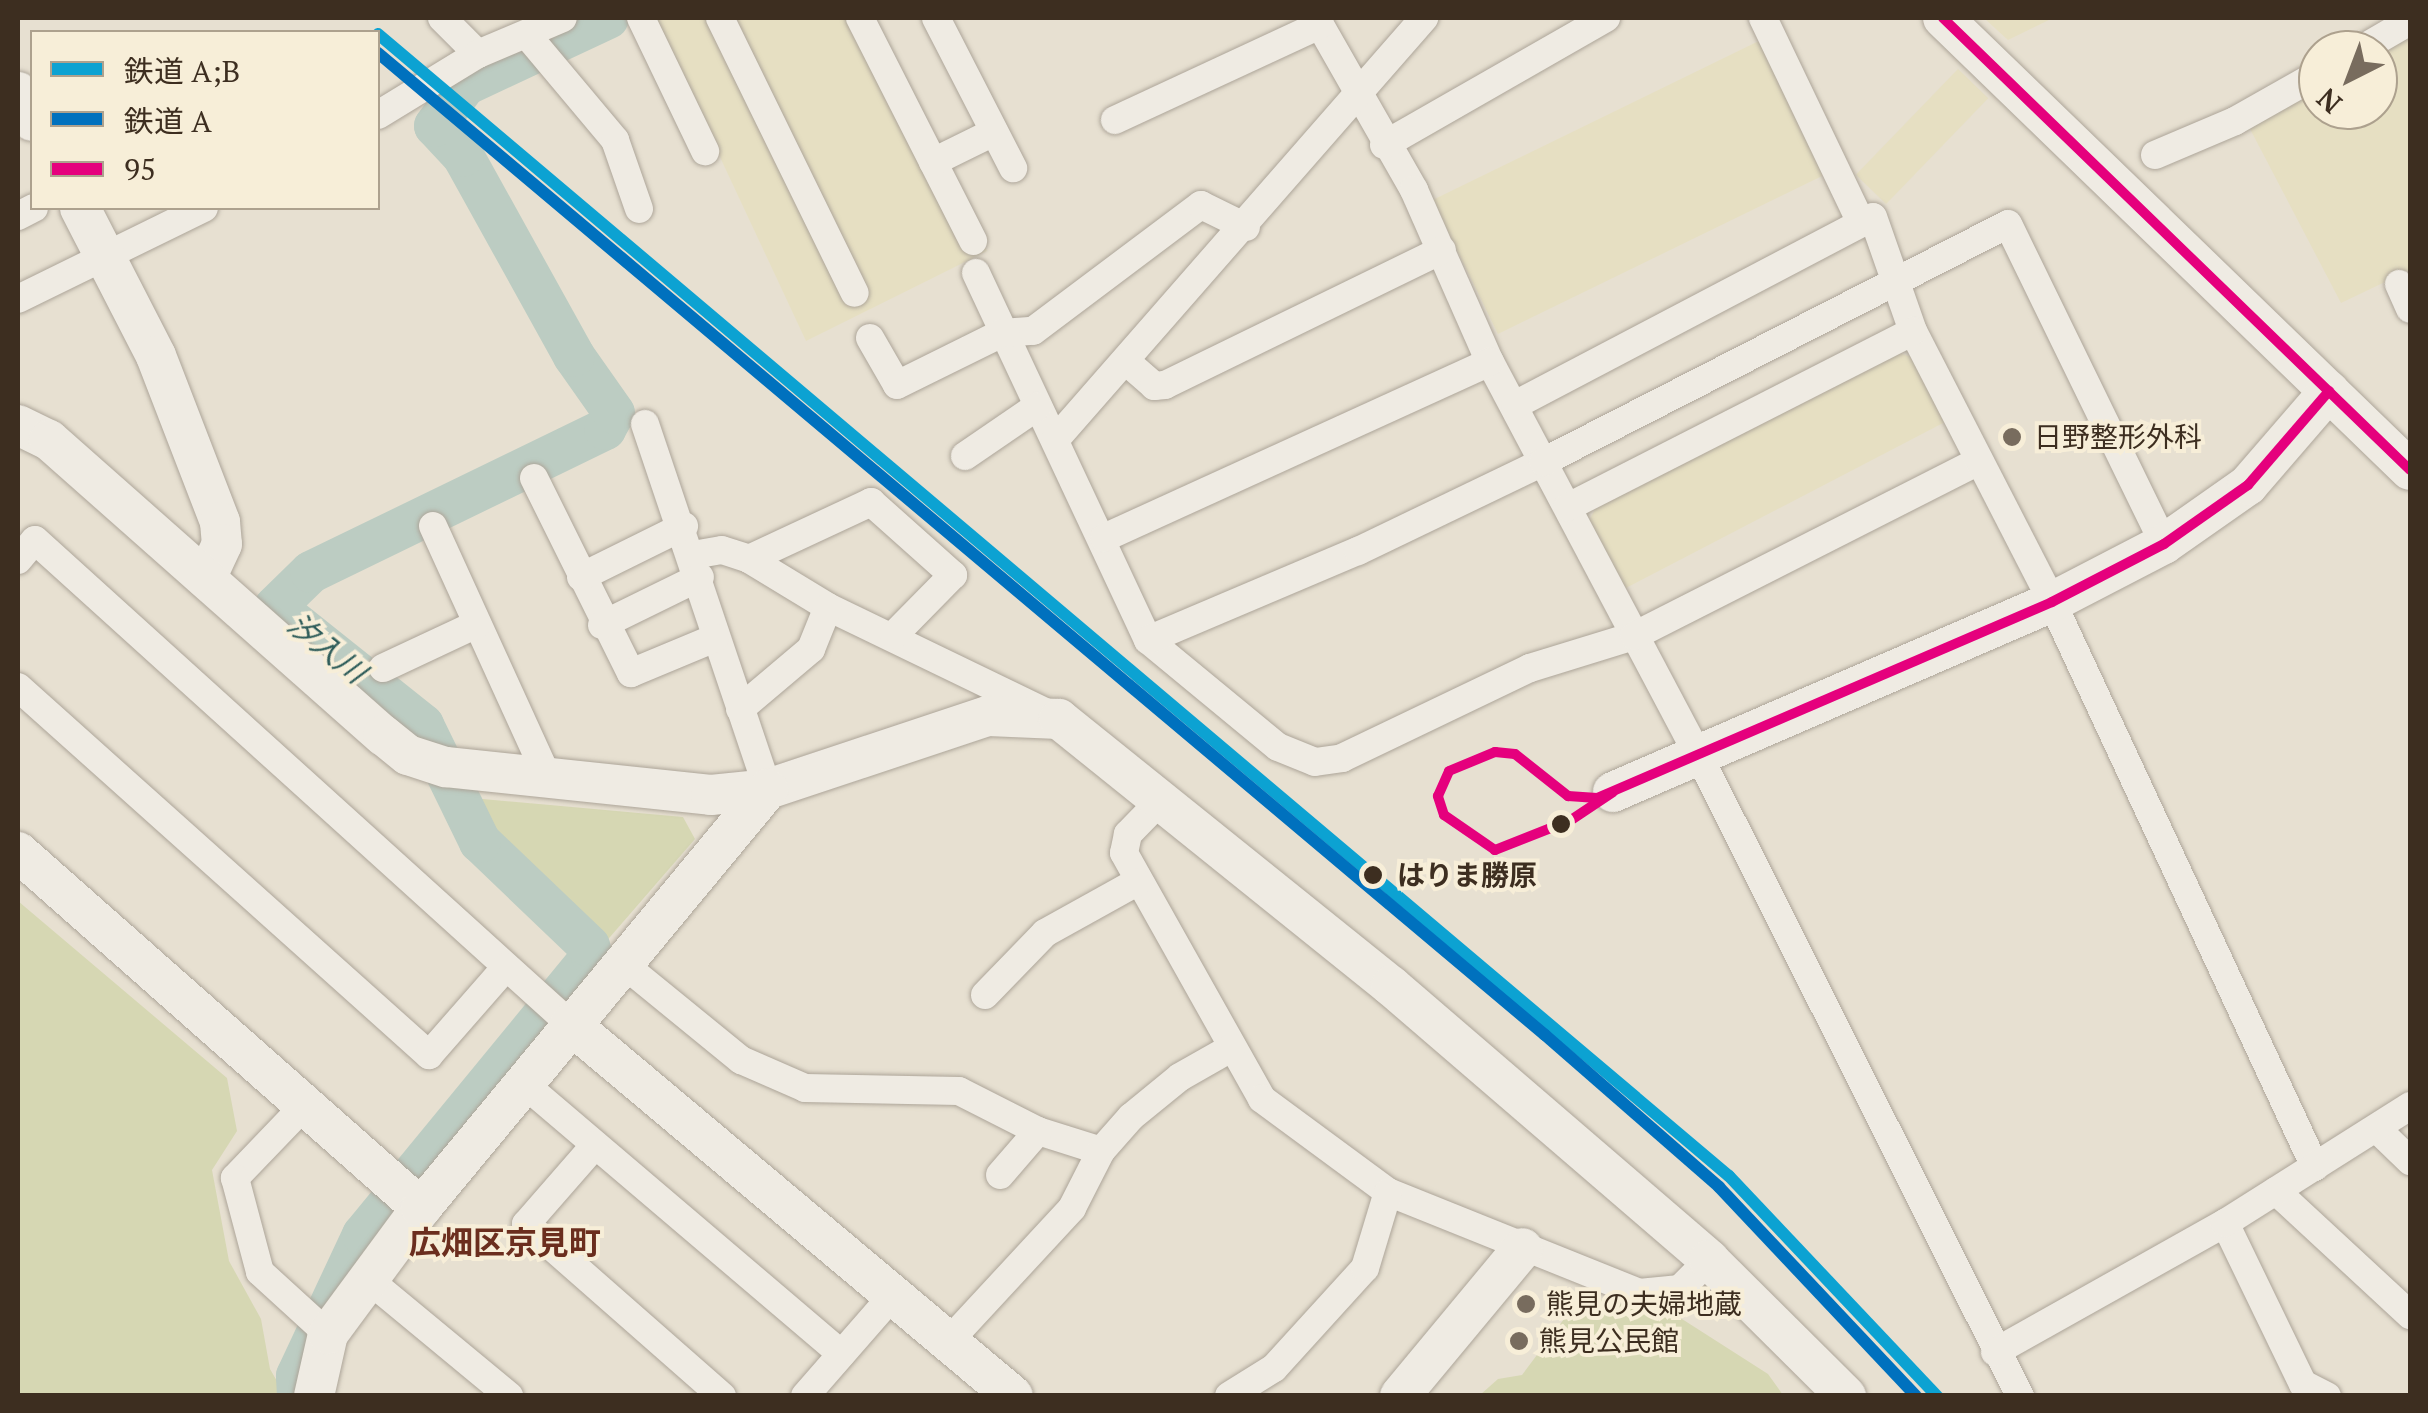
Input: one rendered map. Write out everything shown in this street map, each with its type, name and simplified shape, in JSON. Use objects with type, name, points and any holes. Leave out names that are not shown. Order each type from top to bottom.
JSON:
[{"type":"street","points":[[442,18],[478,54]]},
{"type":"street","points":[[380,114],[478,54],[563,18]]},
{"type":"street","points":[[641,18],[705,151]]},
{"type":"street","points":[[720,18],[855,294]]},
{"type":"street","points":[[860,18],[973,240]]},
{"type":"street","points":[[936,18],[1014,168]]},
{"type":"street","points":[[1055,440],[1128,363],[1424,18]]},
{"type":"street","points":[[1384,145],[1606,18]]},
{"type":"street","points":[[1762,18],[1861,223]]},
{"type":"street","points":[[1943,18],[2410,470]]},
{"type":"street","points":[[1115,120],[1318,21],[1442,250],[1490,362],[1700,758],[2020,1396]]},
{"type":"street","points":[[527,35],[615,140],[639,209]]},
{"type":"street","points":[[2154,155],[2298,84]]},
{"type":"street","points":[[18,92],[30,116]]},
{"type":"street","points":[[933,162],[994,132]]},
{"type":"street","points":[[870,338],[898,385],[1002,333],[1033,331],[1202,205],[1246,227]]},
{"type":"street","points":[[81,210],[156,356],[220,522],[222,544],[206,578]]},
{"type":"street","points":[[18,299],[200,210]]},
{"type":"street","points":[[1515,405],[1873,217],[1899,279],[1913,331],[2052,602],[2315,1167]]},
{"type":"street","points":[[1148,640],[1358,551],[1544,462],[2008,224],[2164,544]]},
{"type":"street","points":[[1128,363],[1154,386],[1164,385],[1442,250]]},
{"type":"street","points":[[976,273],[1104,538],[1148,640],[1278,747],[1315,762],[1342,758],[1530,668],[1634,636],[1979,460]]},
{"type":"street","points":[[1568,507],[1913,331]]},
{"type":"street","points":[[1104,538],[1490,362]]},
{"type":"street","points":[[1614,792],[1700,758],[2052,602],[2164,544],[2248,485],[2329,390]]},
{"type":"street","points":[[967,457],[1038,406]]},
{"type":"street","points":[[644,424],[684,526],[715,638],[768,790]]},
{"type":"street","points":[[18,425],[48,440],[408,755],[446,767],[546,774],[710,795],[768,790],[988,716],[1059,719]]},
{"type":"street","points":[[534,478],[602,626],[631,673],[715,638]]},
{"type":"street","points":[[749,559],[872,502],[953,575],[894,636]]},
{"type":"street","points":[[434,526],[546,774]]},
{"type":"street","points":[[581,577],[684,526]]},
{"type":"street","points":[[18,560],[35,540],[570,1024],[1013,1396]]},
{"type":"street","points":[[602,626],[722,550],[749,559],[828,607],[1059,719],[1164,798],[1709,1260],[1846,1396]]},
{"type":"street","points":[[740,709],[811,649],[828,607]]},
{"type":"street","points":[[383,668],[477,624]]},
{"type":"street","points":[[18,687],[429,1054],[506,967]]},
{"type":"street","points":[[314,1396],[313,1378],[328,1334],[421,1208],[768,790]]},
{"type":"street","points":[[1164,798],[1128,834],[1124,853],[1262,1099],[1388,1192],[1639,1293],[1664,1295],[1709,1260]]},
{"type":"street","points":[[18,852],[421,1208]]},
{"type":"street","points":[[985,995],[1045,933],[1137,882]]},
{"type":"street","points":[[622,962],[742,1060],[805,1088],[959,1091],[1038,1131],[1101,1150]]},
{"type":"street","points":[[949,1342],[1072,1208],[1101,1150],[1180,1076],[1231,1048]]},
{"type":"street","points":[[523,1082],[841,1354]]},
{"type":"street","points":[[304,1106],[234,1178],[260,1272],[328,1334]]},
{"type":"street","points":[[1995,1352],[2225,1224],[2378,1130],[2410,1106]]},
{"type":"street","points":[[2378,1130],[2410,1161]]},
{"type":"street","points":[[1000,1175],[1038,1131]]},
{"type":"street","points":[[596,1145],[526,1224],[722,1396]]},
{"type":"street","points":[[2276,1191],[2410,1316]]},
{"type":"street","points":[[1228,1396],[1274,1368],[1365,1268],[1388,1192]]},
{"type":"street","points":[[2225,1224],[2303,1384],[2327,1396]]},
{"type":"street","points":[[1400,1396],[1523,1248]]},
{"type":"street","points":[[369,1280],[509,1396]]},
{"type":"street","points":[[821,1390],[841,1354],[893,1295]]},
{"type":"shaded area","points":[[655,18],[871,18],[987,251],[806,341]]},
{"type":"shaded area","points":[[1984,18],[2053,18],[2008,40]]},
{"type":"shaded area","points":[[2410,31],[2410,270],[2341,303],[2249,127],[2298,96],[2298,130],[2398,130],[2398,38]]},
{"type":"shaded area","points":[[1767,37],[1832,171],[1498,334],[1433,200]]},
{"type":"shaded area","points":[[1958,69],[1988,98],[1886,204],[1856,175]]},
{"type":"shaded area","points":[[1892,351],[1912,357],[1945,422],[1624,589],[1588,523],[1596,507]]},
{"type":"green space","points":[[461,797],[683,817],[695,839],[597,952],[484,840]]},
{"type":"green space","points":[[18,901],[227,1078],[237,1131],[212,1170],[229,1261],[261,1319],[270,1369],[285,1395],[18,1395]]},
{"type":"green space","points":[[1582,1295],[1682,1319],[1768,1374],[1783,1395],[1480,1395],[1498,1379],[1522,1375]]},
{"type":"waterway","name":"汐入川","points":[[298,1396],[297,1376],[363,1235],[592,956],[589,946],[480,842],[423,725],[275,607],[311,572],[605,429],[614,413],[574,356],[463,156],[435,126],[465,85],[608,18]]},
{"type":"rail line","name":"A;B","points":[[380,36],[1729,1176],[1937,1396]]},
{"type":"rail line","name":"A","points":[[380,55],[1545,1035],[1719,1187],[1916,1396]]},
{"type":"transit line","name":"95","points":[[1943,18],[2410,470]]},
{"type":"transit line","name":"95","points":[[1613,792],[1571,820],[1495,850],[1444,815],[1438,796],[1449,771],[1495,752],[1515,754],[1568,796],[1597,798],[2052,602],[2164,544],[2248,485],[2329,391]]},
{"type":"place","name":"日野整形外科","points":[[2012,437]]},
{"type":"place","name":"はりま勝原","points":[[1373,875]]},
{"type":"place","name":"熊見の夫婦地蔵","points":[[1526,1304]]},
{"type":"place","name":"熊見公民館","points":[[1519,1341]]},
{"type":"district","name":"広畑区京見町","points":[[505,1242]]}]
